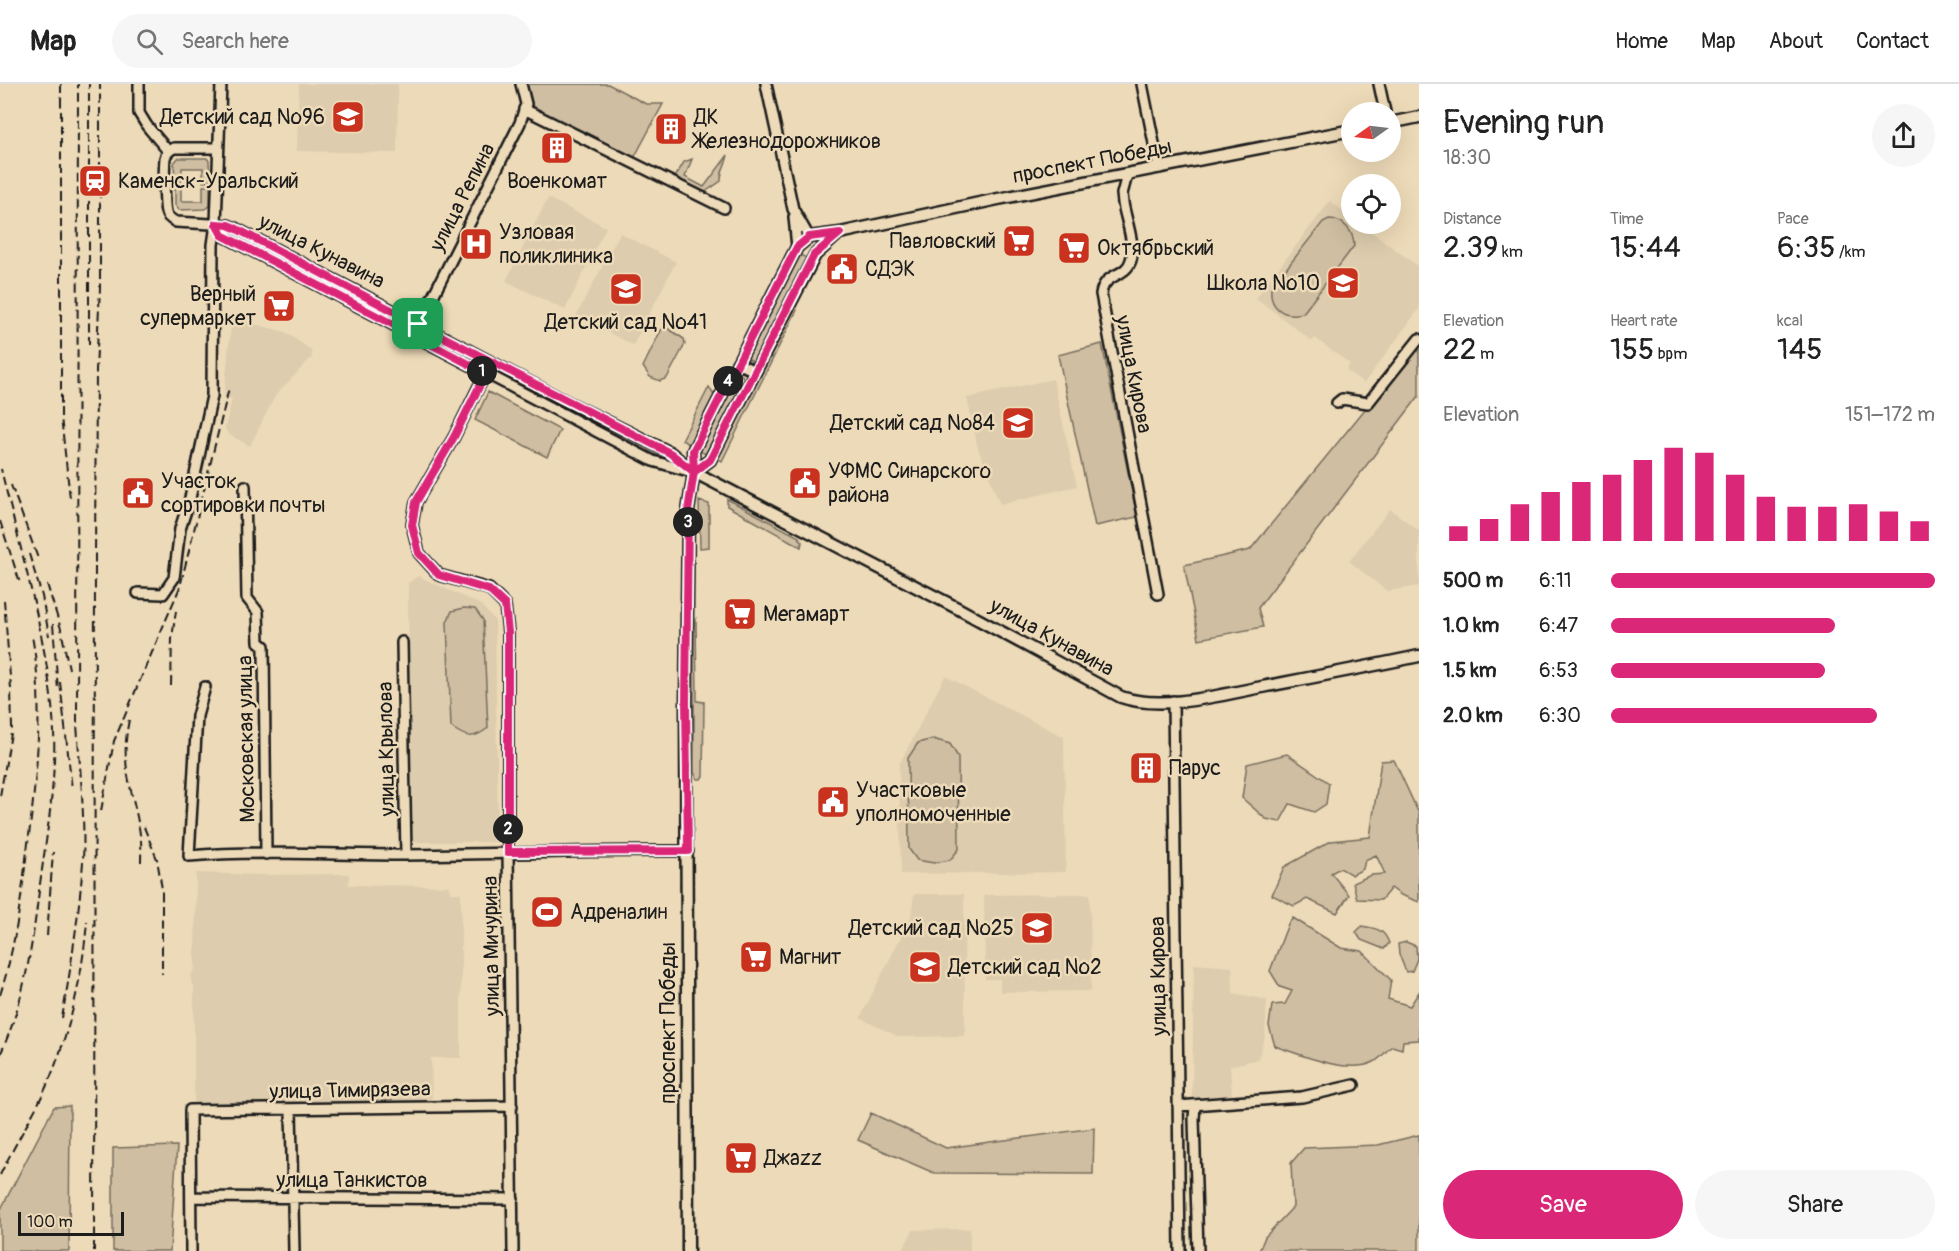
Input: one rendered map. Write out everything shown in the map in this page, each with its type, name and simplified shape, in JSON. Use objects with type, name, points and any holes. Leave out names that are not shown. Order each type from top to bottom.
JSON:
[{"type":"main road","points":[[1401,121],[1419,117]]},
{"type":"main road","name":"проспект Победы","points":[[688,1251],[686,703],[688,511],[694,472],[693,451],[797,247],[809,237],[840,233],[998,199],[1341,132]]},
{"type":"main road","name":"проспект Победы","points":[[694,472],[710,460],[814,255],[840,233]]},
{"type":"main road","points":[[809,237],[814,255]]},
{"type":"main road","name":"улица Кунавина","points":[[694,472],[959,609],[1121,697],[1133,701],[1202,698],[1419,656]]},
{"type":"street","points":[[139,84],[139,113],[168,151]]},
{"type":"street","points":[[138,593],[163,594],[174,578],[180,529],[190,498],[212,396],[213,245],[216,224],[221,84]]},
{"type":"street","name":"улица Репина","points":[[418,324],[520,123],[526,104],[521,84]]},
{"type":"street","points":[[766,84],[797,229],[797,247]]},
{"type":"street","points":[[1142,84],[1159,168]]},
{"type":"street","points":[[1379,84],[1382,102]]},
{"type":"street","points":[[524,109],[724,208]]},
{"type":"street","points":[[216,224],[176,222],[170,218],[166,212],[165,157],[168,151],[174,148],[218,148]]},
{"type":"street","name":"улица Кирова","points":[[1127,175],[1123,203],[1132,251],[1131,262],[1124,270],[1107,279],[1102,286],[1101,294],[1158,594]]},
{"type":"street","points":[[793,209],[809,237]]},
{"type":"street","name":"улица Кунавина","points":[[216,224],[228,225],[245,233],[670,453],[694,472]]},
{"type":"street","name":"улица Кунавина","points":[[216,224],[222,235],[653,461],[694,472]]},
{"type":"street","points":[[1337,403],[1342,399],[1368,404],[1419,339]]},
{"type":"street","points":[[486,373],[491,362]]},
{"type":"street","points":[[737,363],[755,371]]},
{"type":"street","name":"улица Мичурина","points":[[486,373],[454,437],[416,502],[412,525],[419,553],[439,575],[489,590],[505,605],[508,632],[513,1251]]},
{"type":"street","name":"Московская улица","points":[[245,486],[247,598],[258,612],[259,642],[264,646],[266,854]]},
{"type":"street","name":"улица Крылова","points":[[402,642],[406,855]]},
{"type":"street","points":[[205,687],[197,716],[189,856],[222,853],[406,855],[688,851]]},
{"type":"street","name":"улица Кирова","points":[[1173,701],[1180,1251]]},
{"type":"street","points":[[1178,1106],[1302,1097],[1354,1085]]},
{"type":"street","points":[[1195,1105],[1198,1251]]},
{"type":"street","name":"улица Тимирязева","points":[[191,1197],[189,1110],[512,1106]]},
{"type":"street","points":[[291,1110],[294,1251]]},
{"type":"street","points":[[191,1197],[191,1251]]},
{"type":"street","name":"улица Танкистов","points":[[191,1197],[513,1199]]},
{"type":"shaded area","name":"Детский сад №96","points":[[299,84],[398,84],[397,153],[297,151]]},
{"type":"shaded area","points":[[527,84],[608,84],[646,104],[663,104],[634,158],[533,108]]},
{"type":"shaded area","points":[[728,155],[721,181],[705,192],[674,179],[684,162],[692,159],[685,177],[704,187]]},
{"type":"shaded area","points":[[178,158],[207,158],[210,181],[203,182],[203,168],[182,168],[181,182],[175,182],[174,163]]},
{"type":"shaded area","points":[[175,186],[181,186],[181,201],[203,201],[203,186],[210,186],[210,206],[205,209],[179,210],[175,205]]},
{"type":"shaded area","points":[[548,198],[606,227],[565,310],[506,281]]},
{"type":"shaded area","name":"Школа №10","points":[[1330,201],[1341,209],[1341,234],[1374,234],[1419,267],[1419,309],[1364,383],[1346,370],[1350,364],[1315,338],[1312,341],[1256,298]]},
{"type":"shaded area","points":[[1329,219],[1341,222],[1341,234],[1351,234],[1354,246],[1303,313],[1284,313],[1272,301],[1271,288],[1323,222]]},
{"type":"shaded area","points":[[236,233],[484,366],[482,367],[234,237]]},
{"type":"shaded area","name":"Детский сад №41","points":[[620,233],[676,262],[633,345],[576,316]]},
{"type":"shaded area","points":[[800,255],[807,258],[753,361],[747,358]]},
{"type":"shaded area","points":[[792,307],[797,310],[722,461],[715,457]]},
{"type":"shaded area","points":[[242,321],[285,332],[311,350],[312,357],[275,396],[250,446],[228,434],[225,428],[232,399],[224,397],[231,326]]},
{"type":"shaded area","points":[[667,328],[684,339],[685,344],[667,378],[660,381],[650,377],[643,367],[662,329]]},
{"type":"shaded area","points":[[1419,343],[1419,396],[1258,608],[1263,627],[1199,639],[1184,565],[1250,550]]},
{"type":"shaded area","points":[[1102,344],[1137,517],[1095,526],[1058,355]]},
{"type":"shaded area","points":[[493,371],[665,458],[663,461],[495,373]]},
{"type":"shaded area","points":[[742,375],[744,380],[706,454],[699,451],[737,376]]},
{"type":"shaded area","name":"Детский сад №84","points":[[1053,379],[1077,486],[1000,504],[978,448],[967,398]]},
{"type":"shaded area","points":[[709,387],[715,397],[690,445],[682,440]]},
{"type":"shaded area","points":[[488,392],[560,430],[547,457],[475,420]]},
{"type":"shaded area","points":[[727,499],[799,537],[802,542],[801,547],[727,506]]},
{"type":"shaded area","points":[[699,501],[709,504],[709,547],[700,548]]},
{"type":"shaded area","points":[[1390,509],[1419,531],[1419,586],[1387,591],[1349,561]]},
{"type":"shaded area","points":[[418,576],[481,605],[495,621],[498,842],[410,842],[408,583]]},
{"type":"shaded area","points":[[464,608],[475,609],[483,620],[488,728],[474,736],[465,735],[451,727],[447,622],[452,611]]},
{"type":"shaded area","points":[[696,619],[697,701],[704,702],[703,776],[701,779],[697,779],[694,772],[694,622]]},
{"type":"shaded area","points":[[945,676],[1064,737],[1066,872],[901,874],[899,765]]},
{"type":"shaded area","points":[[933,739],[950,744],[958,757],[959,849],[950,860],[934,863],[917,860],[909,849],[908,758],[918,743]]},
{"type":"shaded area","points":[[1287,754],[1329,783],[1326,804],[1314,812],[1290,804],[1280,822],[1266,819],[1242,798],[1247,764]]},
{"type":"shaded area","points":[[1394,760],[1419,814],[1419,902],[1391,888],[1381,900],[1357,899],[1353,883],[1371,875],[1385,874],[1376,855],[1365,860],[1363,869],[1352,875],[1340,868],[1331,873],[1349,895],[1337,913],[1307,899],[1294,906],[1272,895],[1284,867],[1331,841],[1370,837],[1381,761]]},
{"type":"shaded area","points":[[196,873],[349,874],[349,885],[450,886],[450,893],[461,893],[461,1058],[431,1058],[432,1100],[194,1104],[194,986],[191,982],[191,975],[195,969]]},
{"type":"shaded area","name":"Детский сад №2","points":[[914,894],[964,894],[965,1036],[899,1037],[860,1018],[911,917]]},
{"type":"shaded area","name":"Детский сад №25","points":[[1090,894],[1091,991],[1000,992],[1000,979],[985,979],[984,895]]},
{"type":"shaded area","points":[[1293,918],[1341,948],[1362,951],[1391,980],[1388,999],[1410,1006],[1419,992],[1419,1040],[1403,1041],[1402,1049],[1392,1046],[1374,1062],[1351,1066],[1324,1062],[1275,1046],[1269,1026],[1272,1005],[1285,1004],[1292,991],[1280,987],[1270,971],[1288,924]]},
{"type":"shaded area","points":[[1362,926],[1382,932],[1389,943],[1384,949],[1361,940],[1356,932]]},
{"type":"shaded area","points":[[1406,942],[1416,946],[1417,959],[1412,971],[1406,972],[1398,944]]},
{"type":"shaded area","points":[[1194,964],[1232,967],[1233,993],[1267,1000],[1265,1036],[1258,1059],[1230,1066],[1232,1098],[1192,1097]]},
{"type":"shaded area","points":[[70,1106],[69,1251],[0,1251],[0,1211],[54,1107]]},
{"type":"shaded area","points":[[871,1113],[946,1148],[1094,1128],[1093,1174],[934,1173],[858,1140]]},
{"type":"shaded area","points":[[1419,1135],[1419,1251],[1259,1251],[1265,1237],[1293,1207],[1291,1163],[1304,1148],[1378,1145]]},
{"type":"shaded area","points":[[177,1146],[170,1251],[113,1251],[113,1148]]},
{"type":"shaded area","points":[[970,1229],[970,1251],[902,1251],[913,1230]]},
{"type":"railway","points":[[61,84],[61,417],[70,498]]},
{"type":"railway","points":[[62,1018],[72,960],[83,862],[82,793],[77,724],[78,84]]},
{"type":"railway","points":[[89,84],[89,345]]},
{"type":"railway","points":[[94,1251],[95,560],[96,370],[100,288],[100,84]]},
{"type":"railway","points":[[101,811],[114,741],[180,587],[229,388]]},
{"type":"railway","points":[[0,1055],[21,995],[30,954],[50,812],[54,752],[51,700],[41,634],[1,469]]},
{"type":"railway","points":[[11,485],[39,561]]},
{"type":"railway","points":[[0,521],[20,583]]},
{"type":"railway","points":[[29,554],[42,596],[49,636]]},
{"type":"railway","points":[[47,584],[61,629],[69,669]]},
{"type":"railway","points":[[0,796],[12,728],[4,600]]},
{"type":"railway","points":[[171,686],[172,638],[176,611]]},
{"type":"railway","points":[[53,624],[58,690]]},
{"type":"railway","points":[[0,995],[10,960],[20,906],[36,770],[39,716],[32,636]]},
{"type":"railway","points":[[60,682],[72,789]]},
{"type":"railway","points":[[129,720],[126,737],[128,778],[141,837],[141,862]]},
{"type":"railway","points":[[144,827],[157,859],[162,889],[162,974]]},
{"type":"railway","points":[[47,936],[53,852]]},
{"type":"railway","points":[[0,1175],[39,1102],[58,1059],[77,991],[87,921]]},
{"type":"place","name":"Детский сад №96","points":[[348,117]]},
{"type":"place","name":"ДК Железнодорожников","points":[[671,129]]},
{"type":"place","name":"Военкомат","points":[[557,148]]},
{"type":"place","name":"Каменск-Уральский","points":[[95,181]]},
{"type":"place","name":"Павловский","points":[[1019,241]]},
{"type":"place","name":"Узловая поликлиника","points":[[476,244]]},
{"type":"place","name":"Октябрьский","points":[[1074,248]]},
{"type":"place","name":"СДЭК","points":[[842,269]]},
{"type":"place","name":"Школа №10","points":[[1343,283]]},
{"type":"place","name":"Детский сад №41","points":[[626,289]]},
{"type":"place","name":"Верный супермаркет","points":[[279,306]]},
{"type":"place","name":"Детский сад №84","points":[[1018,423]]},
{"type":"place","name":"УФМС Синарского района","points":[[805,483]]},
{"type":"place","name":"Участок сортировки почты","points":[[138,493]]},
{"type":"place","name":"Мегамарт","points":[[740,614]]},
{"type":"place","name":"Парус","points":[[1146,768]]},
{"type":"place","name":"Участковые уполномоченные","points":[[833,802]]},
{"type":"place","name":"Адреналин","points":[[547,912]]},
{"type":"place","name":"Детский сад №25","points":[[1037,928]]},
{"type":"place","name":"Магнит","points":[[756,957]]},
{"type":"place","name":"Детский сад №2","points":[[925,967]]},
{"type":"place","name":"Джаzz","points":[[741,1158]]},
{"type":"route","points":[[418,324],[235,228],[216,224],[222,235],[486,373],[454,437],[416,502],[412,525],[419,553],[439,575],[489,590],[505,605],[508,632],[508,852],[688,851],[686,703],[688,511],[694,472],[710,460],[814,255],[840,233],[809,237],[797,247],[693,451],[694,472],[670,453],[418,324]]}]
